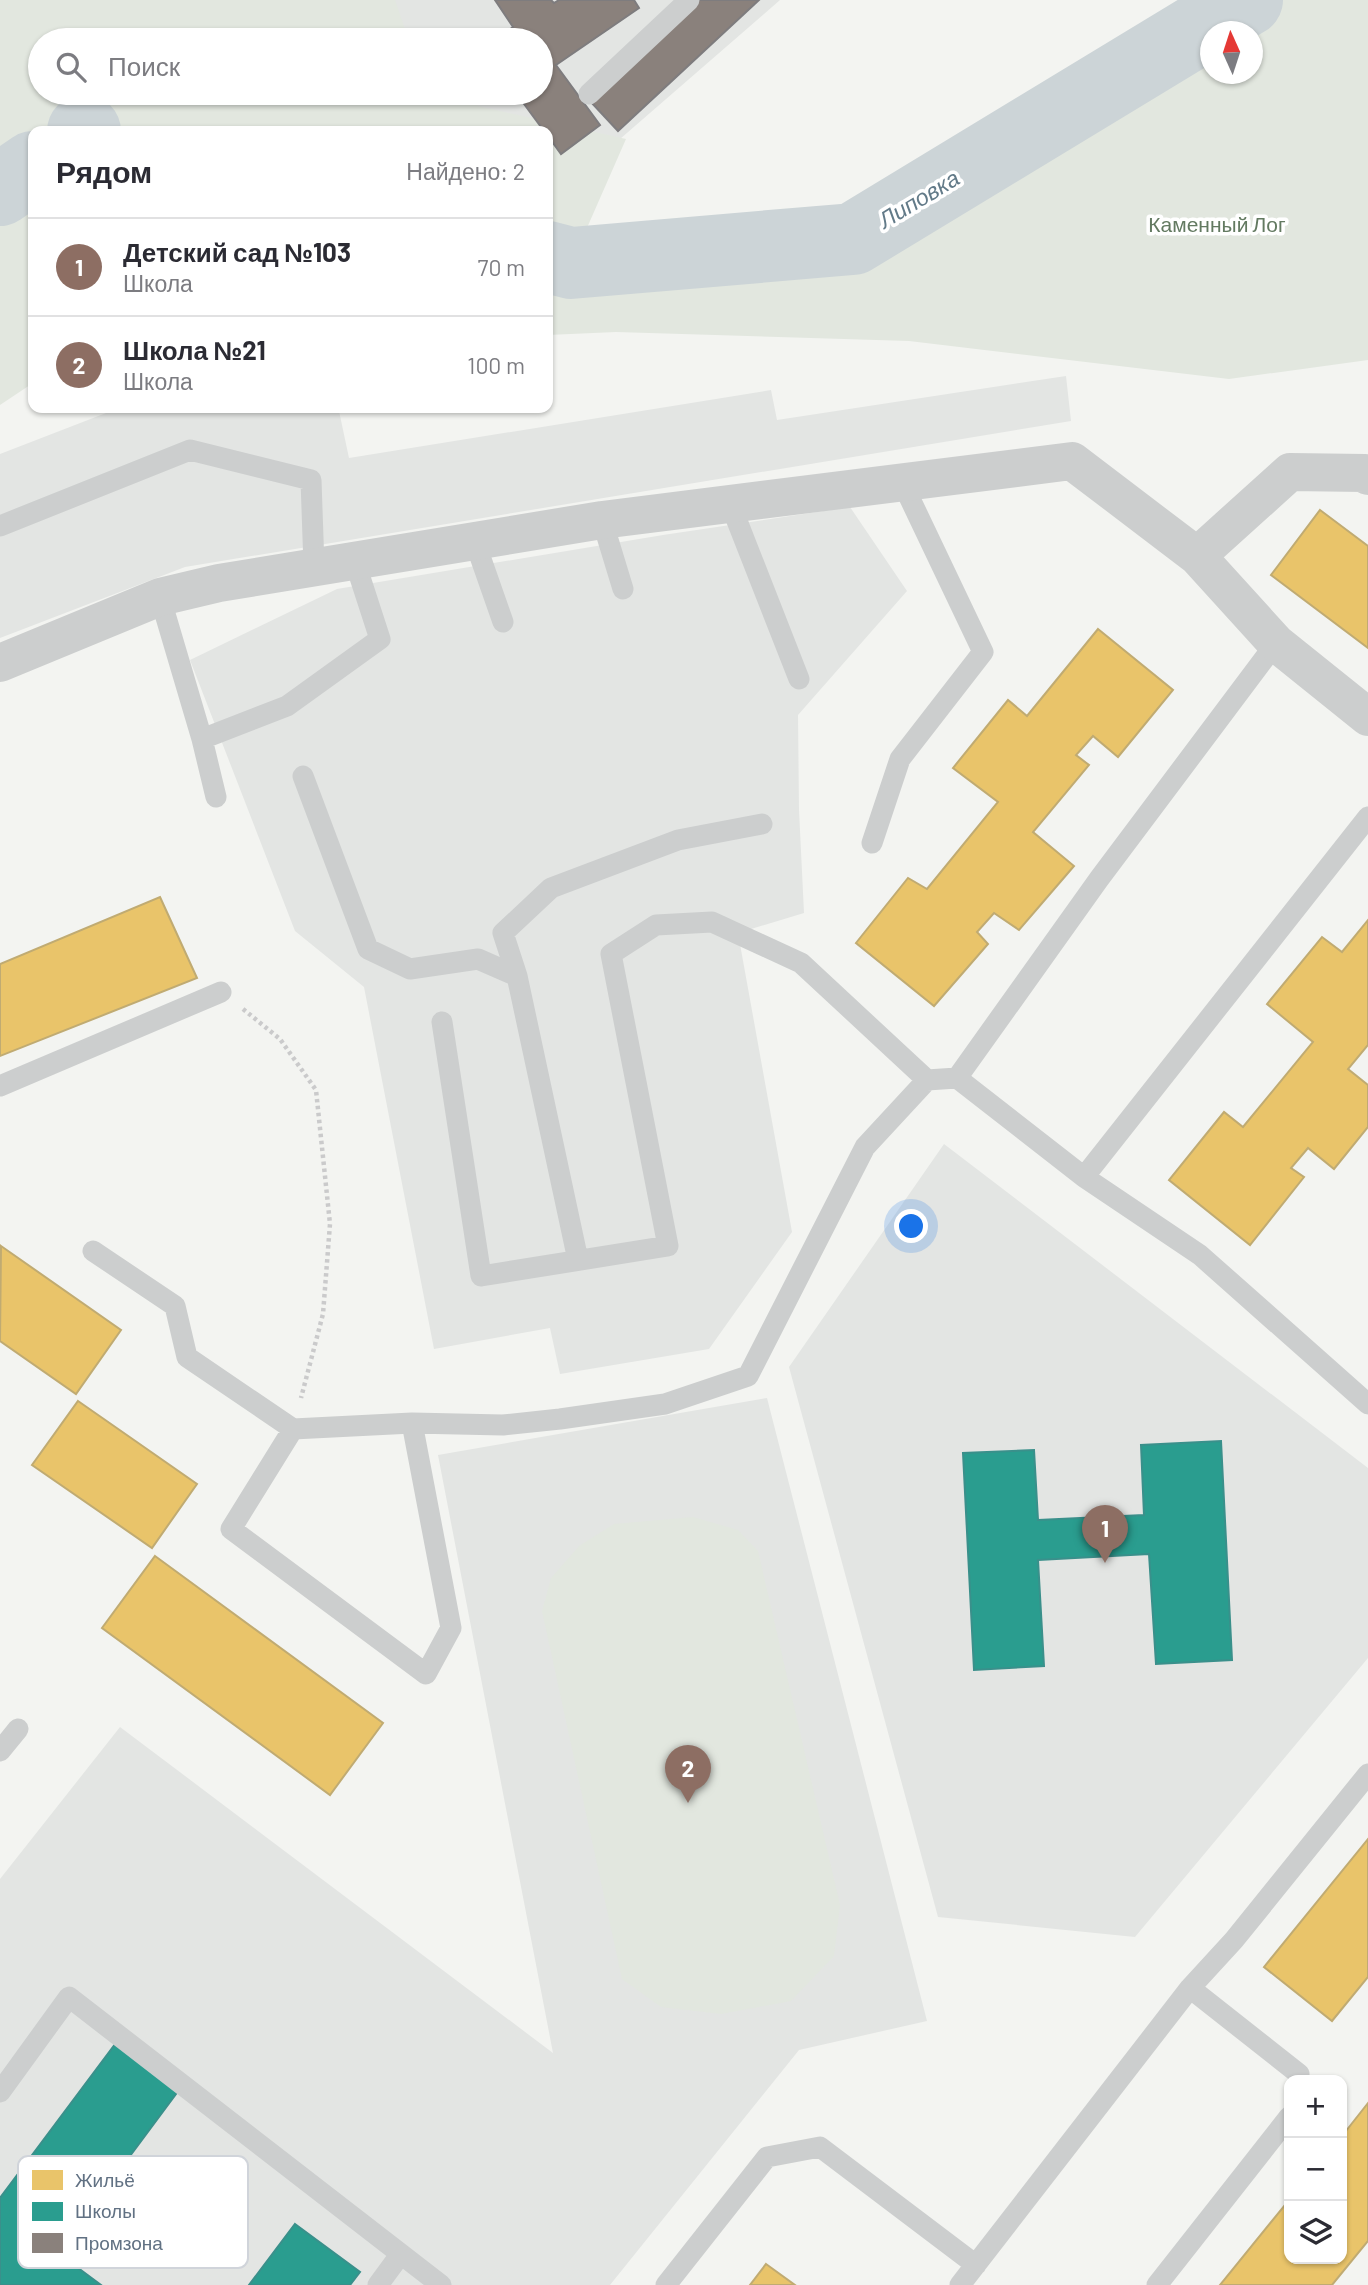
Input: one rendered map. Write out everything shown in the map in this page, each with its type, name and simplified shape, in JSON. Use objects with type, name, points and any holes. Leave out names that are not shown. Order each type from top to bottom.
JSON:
[{"type":"street","points":[[0,663],[160,597],[219,583],[602,520],[1072,461],[1197,556],[1276,643],[1368,718]]},
{"type":"street","points":[[1197,556],[1290,472],[1365,473],[1368,476]]},
{"type":"lane","points":[[589,94],[690,0]]},
{"type":"lane","points":[[0,526],[190,450],[311,480],[314,567]]},
{"type":"lane","points":[[872,842],[900,760],[983,652],[902,482]]},
{"type":"lane","points":[[730,503],[799,679]]},
{"type":"lane","points":[[602,520],[624,589]]},
{"type":"lane","points":[[475,542],[503,622]]},
{"type":"lane","points":[[202,739],[286,706],[380,639],[355,562]]},
{"type":"lane","points":[[160,597],[202,739],[216,797]]},
{"type":"lane","points":[[957,1078],[1099,879],[1276,643]]},
{"type":"lane","points":[[303,776],[368,949],[410,969],[478,959],[517,976]]},
{"type":"lane","points":[[1084,1177],[1368,817]]},
{"type":"lane","points":[[578,1260],[517,976],[503,933],[551,888],[678,840],[762,824]]},
{"type":"lane","points":[[442,1022],[481,1276],[668,1246],[611,954],[656,925],[712,922],[801,963],[927,1080]]},
{"type":"lane","points":[[0,1086],[220,992]]},
{"type":"lane","points":[[93,1251],[175,1306],[187,1357],[293,1429],[412,1423],[503,1425],[665,1404],[748,1376],[865,1147],[927,1080],[957,1078],[1084,1177],[1200,1255],[1368,1404]]},
{"type":"lane","points":[[293,1429],[231,1528],[426,1674],[452,1628],[412,1423]]},
{"type":"lane","points":[[0,1730],[18,1729],[0,1751]]},
{"type":"lane","points":[[960,2285],[1190,1988],[1234,1940],[1368,1774]]},
{"type":"lane","points":[[1190,1988],[1299,2075]]},
{"type":"lane","points":[[0,2092],[69,1997],[441,2285]]},
{"type":"lane","points":[[1157,2285],[1284,2123]]},
{"type":"lane","points":[[666,2285],[767,2157],[820,2147],[976,2265]]},
{"type":"lane","points":[[378,2285],[400,2255]]},
{"type":"path","points":[[220,992],[280,1040],[316,1090],[330,1224],[323,1314],[293,1429]]},
{"type":"shaded area","points":[[389,0],[780,0],[620,139],[471,105],[553,105],[553,28],[402,28]]},
{"type":"shaded area","points":[[1066,376],[1071,421],[185,567],[0,638],[0,454],[106,413],[339,413],[349,458],[771,390],[777,420]]},
{"type":"shaded area","points":[[850,507],[907,591],[798,715],[804,913],[738,933],[792,1232],[709,1349],[560,1374],[550,1328],[434,1349],[364,987],[295,931],[190,660],[337,589]]},
{"type":"shaded area","points":[[944,1144],[1368,1468],[1368,1658],[1135,1937],[938,1917],[789,1367]]},
{"type":"shaded area","points":[[767,1398],[927,2021],[799,2050],[610,2285],[0,2285],[0,1879],[120,1727],[553,2053],[438,1455]]},
{"type":"green space","name":"Каменный Лог","points":[[0,0],[395,0],[405,28],[28,28],[28,105],[477,105],[626,139],[572,262],[853,239],[1200,29],[1200,84],[1263,84],[1263,21],[1212,21],[1247,0],[1368,0],[1368,360],[1229,379],[909,341],[616,332],[553,335],[553,126],[28,126],[28,386],[0,405]]},
{"type":"green space","points":[[693,1517],[738,1530],[758,1551],[840,1905],[834,1956],[791,2001],[721,2014],[661,2007],[622,1979],[542,1611],[551,1578],[579,1546],[614,1524]]},
{"type":"building: Жильё","points":[[1320,510],[1368,546],[1368,648],[1271,575]]},
{"type":"building: Жильё","points":[[1098,629],[1173,690],[1118,757],[1093,736],[1076,755],[1089,765],[1033,832],[1074,866],[1019,930],[994,913],[977,932],[988,944],[934,1006],[856,943],[908,878],[927,889],[998,802],[953,768],[1008,700],[1027,716]]},
{"type":"building: Жильё","points":[[160,897],[197,978],[0,1056],[0,964]]},
{"type":"building: Жильё","points":[[1368,920],[1368,1045],[1348,1069],[1368,1085],[1368,1127],[1334,1169],[1308,1148],[1291,1168],[1304,1177],[1250,1245],[1169,1180],[1224,1112],[1243,1127],[1313,1042],[1267,1004],[1322,937],[1342,952]]},
{"type":"building: Жильё","points":[[1,1246],[121,1330],[76,1394],[0,1341]]},
{"type":"building: Жильё","points":[[78,1401],[197,1484],[152,1548],[32,1465]]},
{"type":"building: Жильё","points":[[155,1556],[383,1723],[330,1795],[102,1628]]},
{"type":"building: Жильё","points":[[1368,1839],[1368,1977],[1332,2021],[1264,1967]]},
{"type":"building: Жильё","points":[[1368,2103],[1368,2241],[1332,2285],[1220,2285],[1284,2206],[1284,2264],[1347,2264],[1347,2130]]},
{"type":"building: Жильё","points":[[766,2264],[795,2285],[750,2285]]},
{"type":"building: Школы","points":[[1221,1441],[1232,1660],[1156,1664],[1149,1554],[1038,1560],[1044,1666],[974,1670],[963,1453],[1034,1450],[1038,1520],[1144,1515],[1141,1445]]},
{"type":"building: Школы","points":[[116,2043],[179,2090],[130,2156],[31,2156]]},
{"type":"building: Школы","points":[[18,2174],[18,2268],[78,2268],[101,2285],[0,2285],[0,2198]]},
{"type":"building: Школы","points":[[295,2224],[360,2272],[350,2285],[249,2285]]},
{"type":"building: Промзона","points":[[495,0],[551,0],[554,3],[559,0],[634,0],[639,8],[556,65],[600,125],[561,154],[553,143],[553,126],[540,126],[525,105],[553,105],[553,28],[513,27]]},
{"type":"building: Промзона","points":[[699,0],[759,0],[618,131],[590,101]]},
{"type":"waterway","name":"Липовка","points":[[553,258],[571,263],[853,239],[1247,0]]},
{"type":"waterway","name":"Липовка","points":[[0,190],[28,170]]},
{"type":"place","name":"Детский сад №103","points":[[1105,1563]]},
{"type":"place","name":"Школа №21","points":[[688,1803]]}]
